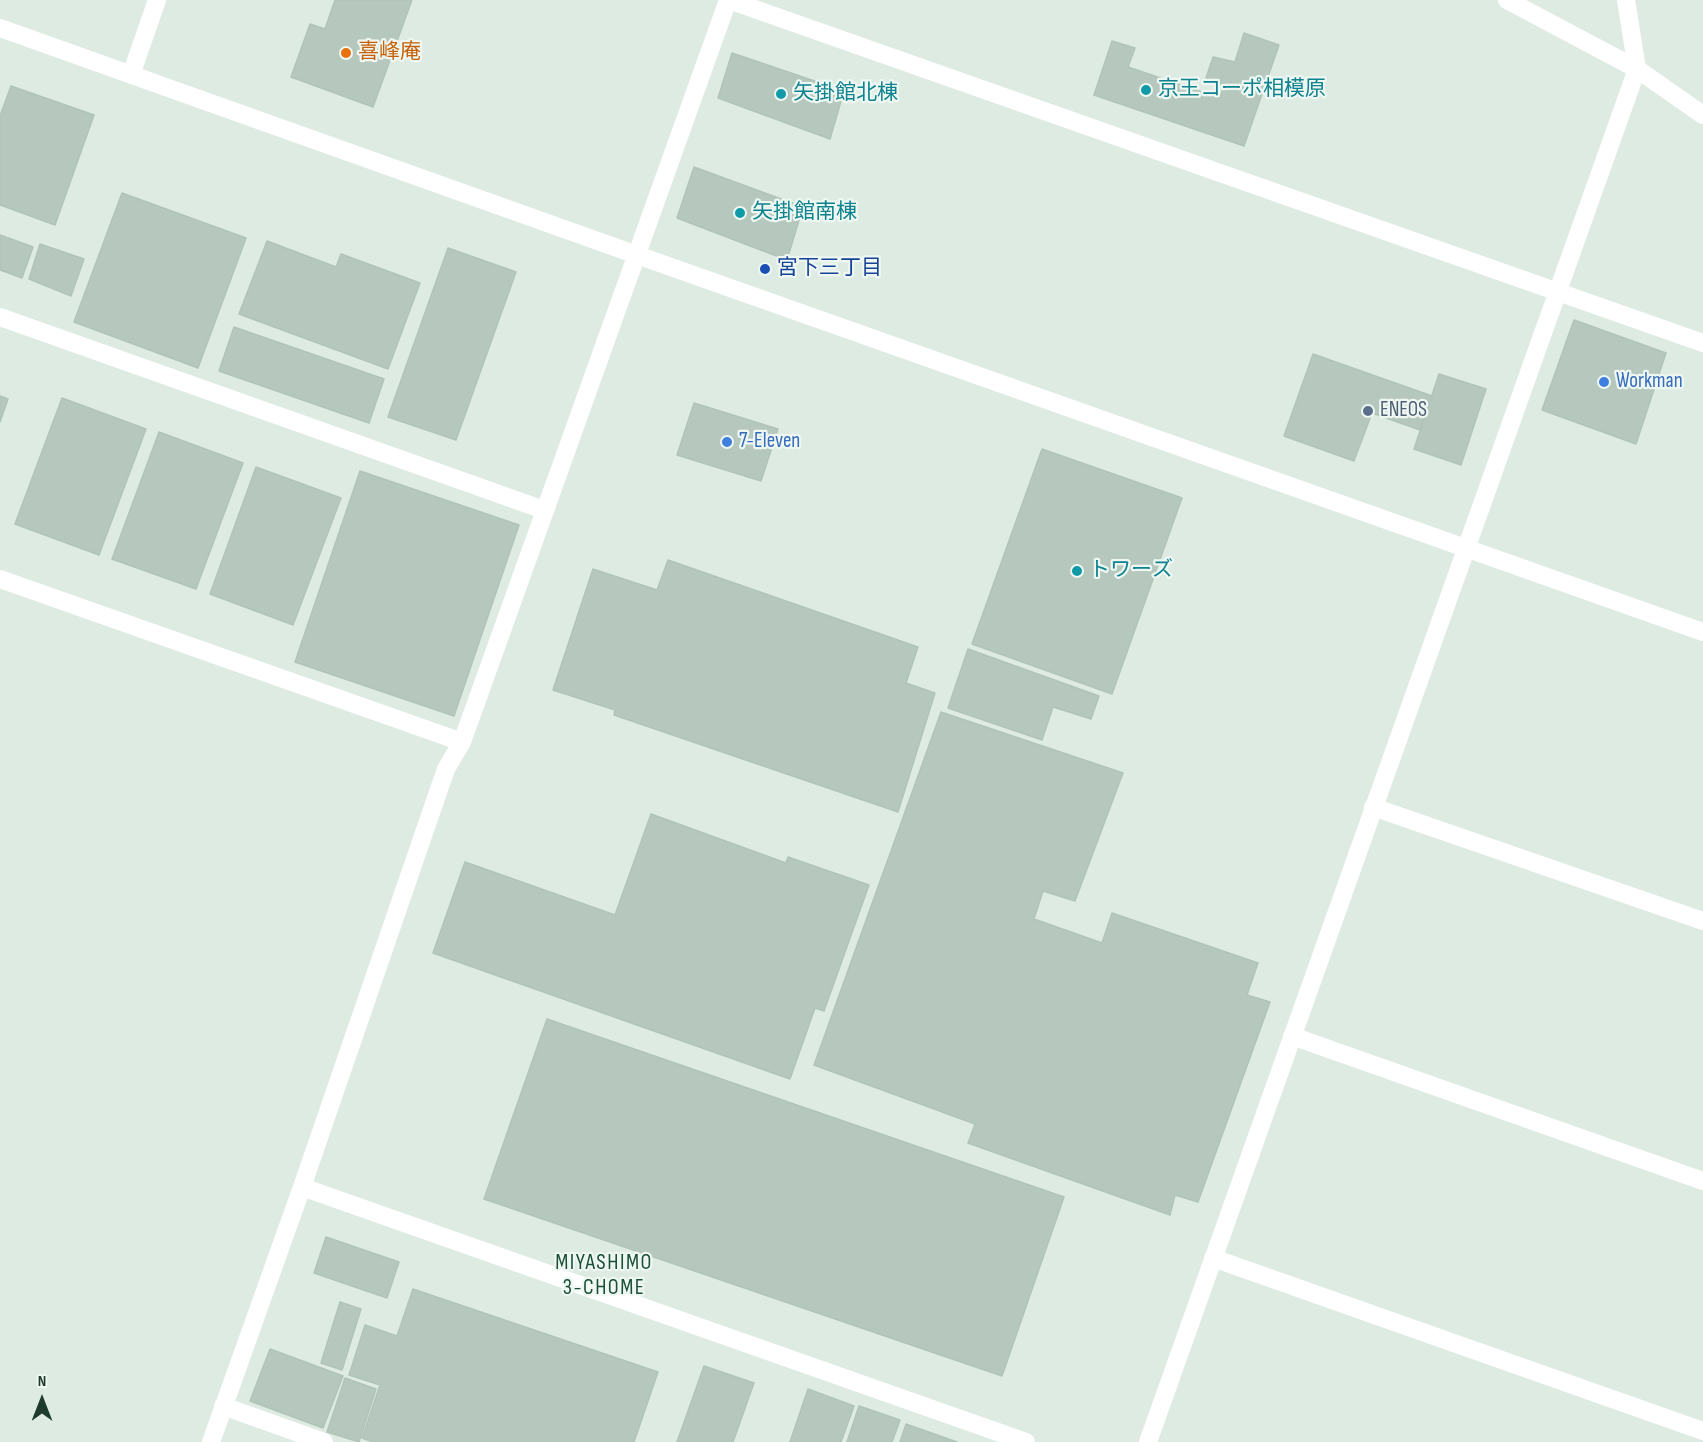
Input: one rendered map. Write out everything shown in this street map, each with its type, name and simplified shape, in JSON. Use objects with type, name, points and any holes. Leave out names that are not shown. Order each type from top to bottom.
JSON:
[{"type":"street","points":[[131,75],[157,0]]},
{"type":"street","points":[[211,1442],[302,1187],[446,769],[462,742],[728,0],[1703,343]]},
{"type":"street","points":[[1508,0],[1637,69],[1703,115]]},
{"type":"street","points":[[1148,1442],[1637,69],[1626,0]]},
{"type":"street","points":[[0,28],[1703,632]]},
{"type":"street","points":[[0,317],[544,510]]},
{"type":"street","points":[[0,579],[462,742]]},
{"type":"street","points":[[1373,807],[1703,921]]},
{"type":"street","points":[[1292,1036],[1703,1181]]},
{"type":"street","points":[[302,1187],[1026,1442]]},
{"type":"street","points":[[1213,1258],[1703,1431]]},
{"type":"street","points":[[223,1406],[324,1442]]},
{"type":"building","name":"喜峰庵","points":[[335,0],[412,0],[373,107],[291,77],[310,24],[325,29]]},
{"type":"building","name":"京王コーポ相模原","points":[[1244,33],[1279,45],[1244,146],[1094,95],[1112,41],[1135,48],[1128,67],[1220,98],[1224,85],[1206,78],[1213,57],[1235,62]]},
{"type":"building","name":"矢掛館北棟","points":[[732,53],[844,91],[830,139],[718,98]]},
{"type":"building","points":[[11,86],[94,115],[55,225],[0,205],[0,116]]},
{"type":"building","name":"矢掛館南棟","points":[[694,167],[803,207],[787,260],[677,218]]},
{"type":"building","points":[[122,193],[246,238],[198,368],[74,322]]},
{"type":"building","points":[[0,235],[33,247],[22,278],[0,270]]},
{"type":"building","points":[[267,241],[336,267],[341,254],[420,283],[388,369],[239,314]]},
{"type":"building","points":[[40,244],[84,259],[71,296],[29,279]]},
{"type":"building","points":[[448,248],[516,272],[456,440],[388,417]]},
{"type":"building","name":"Workman","points":[[1574,320],[1666,353],[1636,444],[1542,410]]},
{"type":"building","points":[[234,327],[384,379],[369,423],[219,371]]},
{"type":"building","points":[[1313,354],[1432,396],[1420,430],[1372,413],[1354,461],[1284,436]]},
{"type":"building","points":[[1439,374],[1486,389],[1461,465],[1414,449]]},
{"type":"building","points":[[0,396],[8,399],[0,422]]},
{"type":"building","points":[[62,398],[146,429],[99,555],[15,524]]},
{"type":"building","name":"7-Eleven","points":[[694,403],[778,429],[761,481],[677,455]]},
{"type":"building","points":[[159,432],[243,463],[196,589],[112,559]]},
{"type":"building","name":"トワーズ","points":[[1042,449],[1182,498],[1112,694],[972,644]]},
{"type":"building","points":[[256,467],[341,498],[293,625],[210,594]]},
{"type":"building","points":[[360,471],[519,525],[454,716],[295,662]]},
{"type":"building","points":[[668,560],[918,647],[906,683],[935,693],[898,812],[614,715],[615,710],[553,690],[593,569],[657,590]]},
{"type":"building","points":[[968,649],[1099,696],[1091,719],[1053,707],[1042,740],[948,708]]},
{"type":"building","points":[[941,712],[1123,773],[1075,901],[1043,891],[1034,919],[1102,943],[1112,913],[1258,963],[1247,995],[1270,1002],[1198,1202],[1175,1195],[1170,1215],[968,1143],[975,1124],[814,1065]]},
{"type":"building","points":[[651,814],[786,863],[788,857],[869,885],[824,1011],[815,1008],[790,1079],[433,953],[465,862],[615,915]]},
{"type":"building","points":[[547,1019],[1064,1197],[1002,1376],[484,1199]]},
{"type":"building","points":[[326,1237],[399,1262],[387,1298],[314,1273]]},
{"type":"building","points":[[413,1289],[658,1372],[634,1442],[373,1442],[362,1438],[380,1385],[349,1375],[365,1325],[397,1336]]},
{"type":"building","points":[[340,1302],[361,1309],[342,1370],[321,1363]]},
{"type":"building","points":[[270,1349],[343,1376],[323,1428],[250,1401]]},
{"type":"building","points":[[704,1366],[754,1383],[733,1442],[677,1442]]},
{"type":"building","points":[[345,1378],[376,1389],[359,1442],[327,1432]]},
{"type":"building","points":[[808,1389],[854,1406],[841,1442],[790,1442]]},
{"type":"building","points":[[859,1406],[900,1420],[892,1442],[847,1442]]},
{"type":"building","points":[[906,1424],[957,1442],[900,1442]]},
{"type":"place","name":"喜峰庵","points":[[346,53]]},
{"type":"place","name":"京王コーポ相模原","points":[[1146,90]]},
{"type":"place","name":"矢掛館北棟","points":[[781,94]]},
{"type":"place","name":"矢掛館南棟","points":[[740,213]]},
{"type":"place","name":"宮下三丁目","points":[[765,269]]},
{"type":"place","name":"Workman","points":[[1604,382]]},
{"type":"place","name":"ENEOS","points":[[1368,411]]},
{"type":"place","name":"7-Eleven","points":[[727,442]]},
{"type":"place","name":"トワーズ","points":[[1077,571]]},
{"type":"district","name":"MIYASHIMO 3-CHOME","points":[[604,1276]]}]
